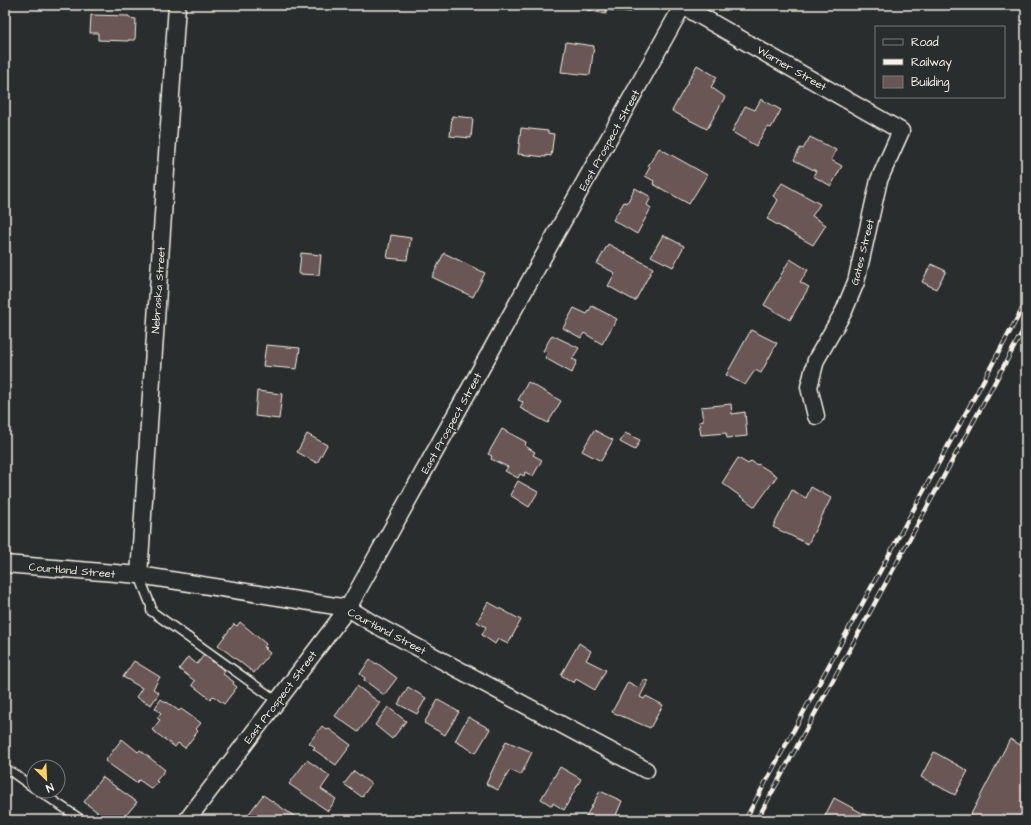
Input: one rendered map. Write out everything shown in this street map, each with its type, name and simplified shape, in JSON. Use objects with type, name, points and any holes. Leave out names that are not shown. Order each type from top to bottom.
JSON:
[{"type":"street","name":"Nebraska Street","points":[[139,576],[177,5]]},
{"type":"street","name":"Warner Street","points":[[683,5],[901,131]]},
{"type":"street","name":"East Prospect Street","points":[[187,820],[348,608],[683,5]]},
{"type":"street","name":"Gates Street","points":[[816,416],[809,388],[816,360],[844,311],[856,282],[879,180],[901,131]]},
{"type":"street","name":"Courtland Street","points":[[5,564],[139,576],[348,608],[372,623],[646,770]]},
{"type":"lane","points":[[139,576],[151,606],[151,611],[277,701]]},
{"type":"lane","points":[[5,768],[26,782]]},
{"type":"lane","points":[[51,799],[82,820]]},
{"type":"building","points":[[588,5],[632,5],[631,12],[606,10],[606,14],[587,10]]},
{"type":"building","points":[[91,15],[129,16],[129,18],[136,19],[135,40],[98,40],[98,33],[90,33]]},
{"type":"building","points":[[566,42],[594,46],[590,75],[561,72]]},
{"type":"building","points":[[697,65],[717,77],[711,87],[725,97],[707,129],[672,111]]},
{"type":"building","points":[[761,99],[781,110],[771,128],[767,127],[756,146],[732,132],[745,106],[755,110]]},
{"type":"building","points":[[452,116],[473,118],[471,138],[450,136]]},
{"type":"building","points":[[521,128],[548,131],[548,133],[554,134],[551,156],[546,155],[546,157],[518,154]]},
{"type":"building","points":[[810,137],[836,150],[831,160],[842,166],[831,186],[813,176],[816,171],[794,160],[800,148],[803,149]]},
{"type":"building","points":[[659,148],[707,175],[689,204],[653,184],[654,181],[645,176],[650,167],[648,166]]},
{"type":"building","points":[[782,183],[820,204],[812,216],[826,225],[813,245],[767,219],[778,200],[773,196]]},
{"type":"building","points":[[635,188],[651,197],[647,205],[651,208],[637,234],[613,220],[624,202],[627,203]]},
{"type":"building","points":[[391,235],[411,238],[407,260],[387,258]]},
{"type":"building","points":[[663,235],[684,246],[673,267],[651,256]]},
{"type":"building","points":[[608,244],[653,268],[635,301],[608,286],[615,273],[597,264]]},
{"type":"building","points":[[301,253],[321,255],[319,275],[299,274]]},
{"type":"building","points":[[444,253],[485,273],[473,297],[432,277]]},
{"type":"building","points":[[790,259],[808,270],[800,282],[809,287],[790,320],[764,305]]},
{"type":"building","points":[[931,264],[946,271],[936,289],[922,282]]},
{"type":"building","points":[[592,306],[617,319],[602,344],[584,333],[581,338],[563,328],[574,308],[587,314]]},
{"type":"building","points":[[751,330],[777,343],[761,373],[755,370],[745,385],[726,375]]},
{"type":"building","points":[[552,335],[579,348],[572,359],[577,361],[572,373],[545,358],[548,352],[543,351]]},
{"type":"building","points":[[266,345],[300,348],[297,369],[263,366]]},
{"type":"building","points":[[528,382],[561,401],[548,423],[520,408],[523,402],[518,400]]},
{"type":"building","points":[[257,391],[282,394],[279,419],[255,416]]},
{"type":"building","points":[[731,404],[732,414],[745,412],[747,436],[727,438],[726,433],[701,435],[699,422],[703,421],[701,407]]},
{"type":"building","points":[[502,429],[526,442],[525,446],[535,452],[533,455],[542,460],[533,476],[525,472],[524,476],[520,474],[518,478],[505,471],[508,467],[491,459],[492,456],[488,454]]},
{"type":"building","points":[[594,430],[613,440],[601,461],[582,451]]},
{"type":"building","points":[[625,433],[640,440],[635,450],[620,442]]},
{"type":"building","points":[[307,434],[327,445],[317,463],[297,452]]},
{"type":"building","points":[[738,458],[748,464],[751,461],[757,465],[758,464],[777,476],[755,507],[722,483]]},
{"type":"building","points":[[518,481],[538,492],[529,507],[510,495]]},
{"type":"building","points":[[811,487],[831,498],[808,544],[773,527],[792,490],[806,498]]},
{"type":"building","points":[[488,602],[521,620],[508,644],[498,639],[495,644],[482,635],[486,627],[477,622]]},
{"type":"building","points":[[240,622],[266,644],[264,647],[267,648],[265,649],[270,653],[254,673],[218,645],[234,624],[237,626]]},
{"type":"building","points":[[579,643],[591,651],[586,660],[606,670],[595,690],[576,679],[574,683],[561,675]]},
{"type":"building","points":[[204,655],[225,671],[223,674],[234,682],[233,684],[237,687],[224,704],[213,696],[210,699],[192,685],[195,681],[179,669],[188,657],[197,664]]},
{"type":"building","points":[[370,659],[397,678],[384,695],[364,680],[365,678],[360,674]]},
{"type":"building","points":[[134,661],[160,677],[153,689],[159,693],[151,705],[136,697],[142,688],[123,677]]},
{"type":"building","points":[[643,680],[648,681],[640,697],[644,699],[646,696],[663,705],[650,728],[612,712],[628,682],[639,688]]},
{"type":"building","points":[[357,686],[380,703],[358,732],[335,716]]},
{"type":"building","points":[[408,687],[426,698],[417,714],[398,704]]},
{"type":"building","points":[[161,699],[179,711],[181,709],[201,723],[196,729],[198,731],[185,748],[178,743],[175,747],[152,730],[160,720],[157,718],[161,713],[155,708]]},
{"type":"building","points":[[438,700],[459,712],[445,735],[424,723]]},
{"type":"building","points":[[388,707],[406,721],[392,739],[375,725]]},
{"type":"building","points":[[468,717],[490,729],[476,753],[455,741]]},
{"type":"building","points":[[322,726],[327,730],[329,729],[351,745],[336,765],[313,749],[315,747],[309,743]]},
{"type":"building","points":[[122,739],[138,752],[140,750],[165,770],[156,781],[158,782],[152,789],[139,780],[136,783],[105,761]]},
{"type":"building","points":[[1010,739],[1026,748],[1026,820],[968,820]]},
{"type":"building","points":[[506,741],[532,752],[521,775],[510,770],[498,790],[486,784]]},
{"type":"building","points":[[934,752],[968,771],[955,795],[921,777]]},
{"type":"building","points":[[307,760],[330,776],[321,789],[336,799],[328,811],[289,784]]},
{"type":"building","points":[[560,767],[581,779],[564,810],[553,803],[552,806],[541,799]]},
{"type":"building","points":[[354,771],[371,784],[362,797],[344,784]]},
{"type":"building","points":[[102,777],[137,802],[122,820],[108,820],[84,802]]},
{"type":"building","points":[[600,791],[622,801],[614,820],[584,820]]},
{"type":"building","points":[[263,795],[285,810],[300,820],[244,820]]},
{"type":"building","points":[[834,798],[875,820],[823,820]]},
{"type":"railway","points":[[745,820],[1026,302]]},
{"type":"railway","points":[[757,820],[1026,325]]}]
